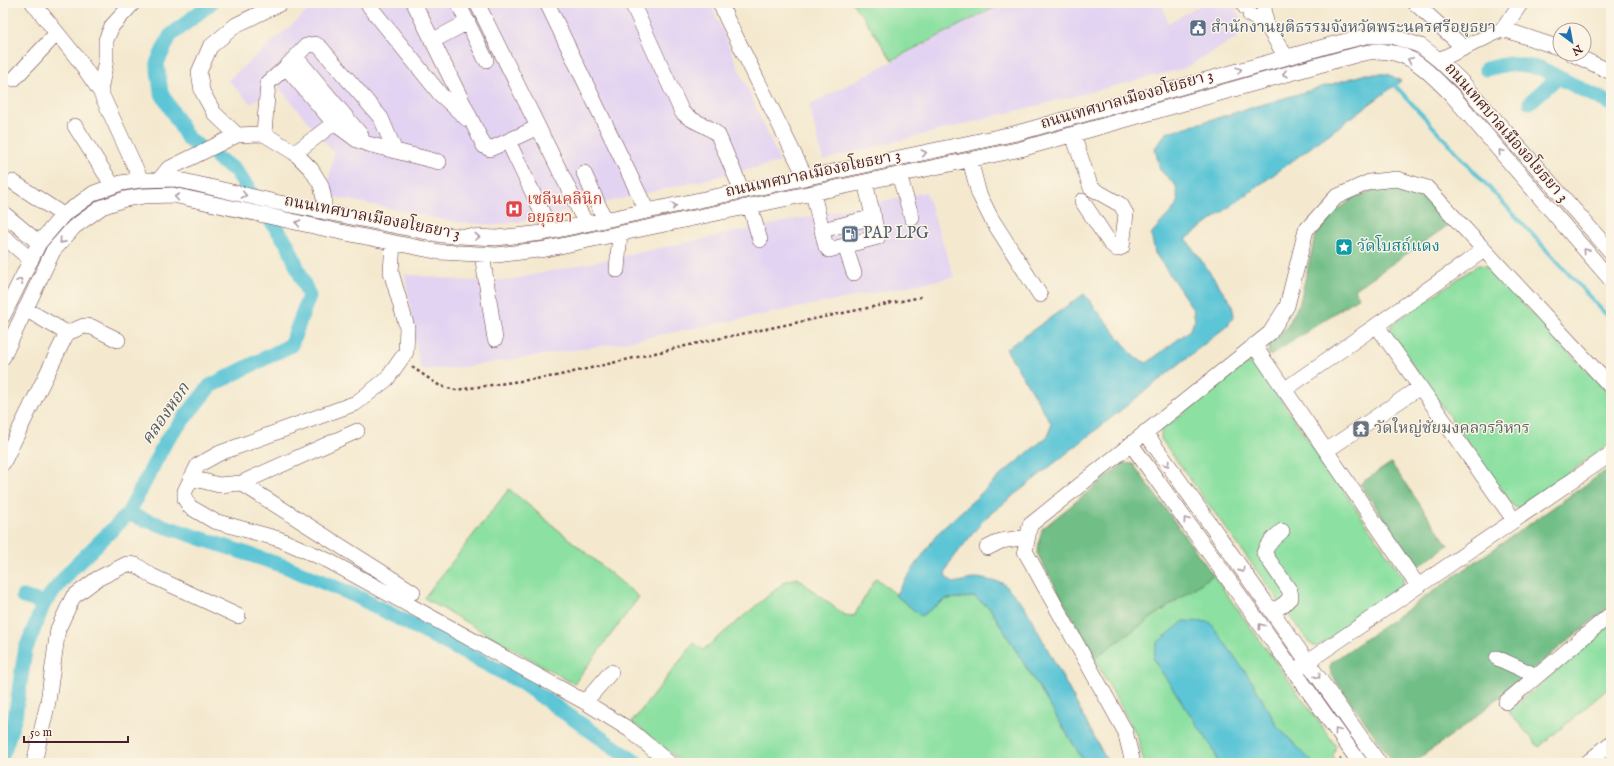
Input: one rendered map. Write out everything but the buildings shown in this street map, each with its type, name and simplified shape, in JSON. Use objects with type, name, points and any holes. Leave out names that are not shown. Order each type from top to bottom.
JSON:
[{"type":"street","points":[[33,3],[78,59],[100,91],[141,180]]},
{"type":"street","points":[[100,91],[106,60],[106,40],[112,26],[133,3]]},
{"type":"street","points":[[237,134],[214,113],[202,91],[199,72],[210,47],[236,25],[281,3]]},
{"type":"street","points":[[367,3],[440,94],[475,127]]},
{"type":"street","points":[[414,3],[484,146],[490,149],[538,127]]},
{"type":"street","points":[[458,3],[486,60]]},
{"type":"street","points":[[477,3],[586,224]]},
{"type":"street","points":[[547,3],[647,211]]},
{"type":"street","points":[[632,3],[682,112],[686,117],[713,129],[718,134],[742,191]]},
{"type":"street","points":[[720,3],[806,178]]},
{"type":"street","points":[[1415,3],[1462,47]]},
{"type":"street","points":[[1439,60],[1462,47],[1489,37],[1503,29],[1521,3]]},
{"type":"street","points":[[1264,7],[1266,24]]},
{"type":"street","points":[[1246,8],[1266,24],[1286,57]]},
{"type":"street","points":[[432,41],[468,22]]},
{"type":"street","points":[[1503,29],[1552,45]]},
{"type":"street","points":[[14,79],[57,33]]},
{"type":"street","name":"ถนนเทศบาลเมืองอโยธยา 3","points":[[3,316],[39,243],[63,215],[94,193],[121,183],[141,180],[175,179],[319,211],[442,235],[496,238],[551,231],[586,224],[1017,133],[1286,57],[1367,36],[1392,36],[1421,46],[1439,60],[1463,83],[1611,252]]},
{"type":"street","points":[[264,134],[268,83],[306,46],[315,44],[320,46],[381,118],[395,151]]},
{"type":"street","name":"ถนนเทศบาลเมืองอโยธยา 3","points":[[3,357],[53,251],[74,227],[102,207],[125,199],[173,196],[440,252],[497,255],[546,249],[1021,149],[1337,60],[1367,53],[1388,52],[1413,60],[1428,72],[1451,94],[1611,280]]},
{"type":"street","points":[[291,62],[334,123],[357,140],[438,162]]},
{"type":"street","points":[[291,62],[368,144]]},
{"type":"street","points":[[1589,62],[1611,72]]},
{"type":"street","points":[[295,153],[334,123]]},
{"type":"street","points":[[75,126],[113,186]]},
{"type":"street","points":[[160,179],[168,169],[237,134],[264,134],[295,153],[311,169],[321,185],[324,199],[319,211]]},
{"type":"street","points":[[1073,134],[1088,183],[1093,190],[1121,205],[1126,214],[1122,248],[1117,249],[1110,243],[1082,201]]},
{"type":"street","points":[[508,141],[551,231]]},
{"type":"street","points":[[970,160],[979,194],[991,218],[1040,295]]},
{"type":"street","points":[[584,173],[605,220]]},
{"type":"street","points":[[822,174],[819,192],[822,230],[827,249],[830,250],[878,237],[865,182]]},
{"type":"street","points":[[899,175],[912,218]]},
{"type":"street","points":[[1133,763],[1125,730],[1026,551],[1030,525],[1270,333],[1287,306],[1306,230],[1336,197],[1369,182],[1397,179],[1427,188],[1611,387]]},
{"type":"street","points":[[14,182],[63,215]]},
{"type":"street","points":[[750,206],[760,240]]},
{"type":"street","points":[[3,213],[39,243]]},
{"type":"street","points":[[822,230],[874,217]]},
{"type":"street","points":[[1102,231],[1125,227]]},
{"type":"street","points":[[616,270],[620,233]]},
{"type":"street","points":[[3,236],[30,260]]},
{"type":"street","points":[[393,243],[392,272],[407,327],[406,352],[402,360],[387,379],[356,403],[220,453],[198,465],[185,491],[185,499],[190,508],[214,521],[279,539],[329,561],[585,702],[630,730],[669,763]]},
{"type":"street","points":[[845,246],[854,273]]},
{"type":"street","points":[[1284,390],[1484,250]]},
{"type":"street","points":[[482,254],[495,338]]},
{"type":"street","points":[[25,309],[67,333]]},
{"type":"street","points":[[3,463],[67,333],[84,326],[92,327],[118,340]]},
{"type":"street","points":[[1377,326],[1514,520]]},
{"type":"street","points":[[1254,345],[1418,586]]},
{"type":"street","points":[[1326,451],[1420,387]]},
{"type":"street","points":[[191,478],[218,485],[241,484],[357,431]]},
{"type":"street","points":[[1145,432],[1379,763]]},
{"type":"street","points":[[1131,444],[1356,757],[1364,742]]},
{"type":"street","points":[[1294,671],[1611,454]]},
{"type":"street","points":[[241,484],[413,592]]},
{"type":"street","points":[[1272,612],[1291,597],[1290,591],[1264,553],[1271,540],[1282,531]]},
{"type":"street","points":[[987,548],[1001,541],[1028,537]]},
{"type":"street","points":[[34,763],[48,702],[58,629],[73,597],[98,579],[126,564],[136,565],[152,576],[238,616]]},
{"type":"street","points":[[1506,702],[1611,614]]},
{"type":"street","points":[[1497,658],[1537,676]]},
{"type":"street","points":[[585,702],[611,672]]},
{"type":"street","points":[[1587,763],[1611,743]]},
{"type":"path","points":[[402,360],[440,386],[456,390],[556,376],[707,341],[920,297]]},
{"type":"shaded area","points":[[317,3],[710,3],[780,162],[535,219],[496,225],[454,222],[326,195],[334,153],[276,84],[251,104],[228,80]]},
{"type":"shaded area","points":[[1003,3],[1162,3],[1168,23],[1205,3],[1232,3],[1248,31],[1185,68],[823,160],[809,105]]},
{"type":"shaded area","points":[[926,192],[954,277],[619,343],[463,367],[420,370],[405,274],[467,281],[509,280]]},
{"type":"shaded area","points":[[3,249],[11,256],[3,273]]},
{"type":"green space","points":[[852,3],[1003,3],[892,60],[864,18]]},
{"type":"green space","points":[[1380,189],[1401,190],[1425,197],[1450,224],[1354,290],[1359,297],[1270,356],[1268,353],[1270,343],[1287,327],[1300,302],[1315,237],[1332,215],[1353,198]]},
{"type":"green space","points":[[1478,265],[1487,266],[1611,396],[1611,443],[1519,508],[1514,507],[1390,333],[1391,325]]},
{"type":"green space","points":[[1248,363],[1256,364],[1403,577],[1403,586],[1317,647],[1310,644],[1161,439],[1161,430]]},
{"type":"green space","points":[[1124,463],[1133,464],[1213,575],[1094,658],[1037,553],[1042,529]]},
{"type":"green space","points":[[1391,463],[1448,545],[1417,567],[1360,484]]},
{"type":"green space","points":[[1611,467],[1611,605],[1463,727],[1412,763],[1394,763],[1331,674],[1330,667],[1332,662]]},
{"type":"green space","points":[[509,489],[639,597],[574,684],[424,598]]},
{"type":"green space","points":[[1213,575],[1336,746],[1333,756],[1338,763],[1313,763],[1309,760],[1277,726],[1253,683],[1214,750],[1218,763],[1144,763],[1138,738],[1094,658]]},
{"type":"green space","points":[[797,578],[844,615],[854,616],[876,578],[921,615],[946,599],[974,597],[990,608],[1082,758],[1082,763],[683,763],[632,722],[694,643],[703,650],[786,581]]},
{"type":"green space","points":[[1611,625],[1611,686],[1539,747],[1508,711]]},
{"type":"water","points":[[1366,74],[1388,74],[1401,81],[1186,239],[1232,304],[1234,316],[1227,326],[984,519],[948,565],[945,576],[953,583],[978,578],[1003,583],[1024,605],[1106,759],[1105,763],[1082,763],[1082,758],[990,608],[974,597],[946,599],[921,616],[895,595],[938,533],[1001,475],[1049,435],[1051,423],[1006,349],[1084,294],[1135,358],[1147,363],[1189,331],[1195,320],[1193,309],[1155,253],[1151,234],[1178,204],[1176,186],[1160,170],[1155,148],[1166,133]]},
{"type":"water","points":[[1184,621],[1210,622],[1253,683],[1277,726],[1313,763],[1218,763],[1214,750],[1153,659],[1157,643]]},
{"type":"waterway","name":"คลองหอก","points":[[198,146],[188,139],[161,92],[157,63],[170,36],[211,3]]},
{"type":"waterway","points":[[1486,69],[1508,64],[1540,68],[1611,104]]},
{"type":"waterway","points":[[1530,102],[1558,77]]},
{"type":"waterway","points":[[1392,82],[1611,320]]},
{"type":"waterway","name":"คลองหอก","points":[[3,754],[15,717],[25,651],[44,603],[71,570],[128,514],[166,441],[210,386],[291,345],[309,296],[288,245],[235,170],[218,159]]},
{"type":"waterway","points":[[128,514],[287,567],[356,596],[519,681],[637,763]]},
{"type":"waterway","points":[[23,597],[44,603]]},
{"type":"place","name":"สำนักงานยุติธรรมจังหวัดพระนครศรีอยุธยา","points":[[1198,28]]},
{"type":"place","name":"เซลีนคลินิก อยุธยา","points":[[514,209]]},
{"type":"place","name":"PAP LPG","points":[[850,234]]},
{"type":"place","name":"วัดโบสถ์แดง","points":[[1344,247]]},
{"type":"place","name":"วัดใหญ่ชัยมงคลวรวิหาร","points":[[1361,429]]}]
